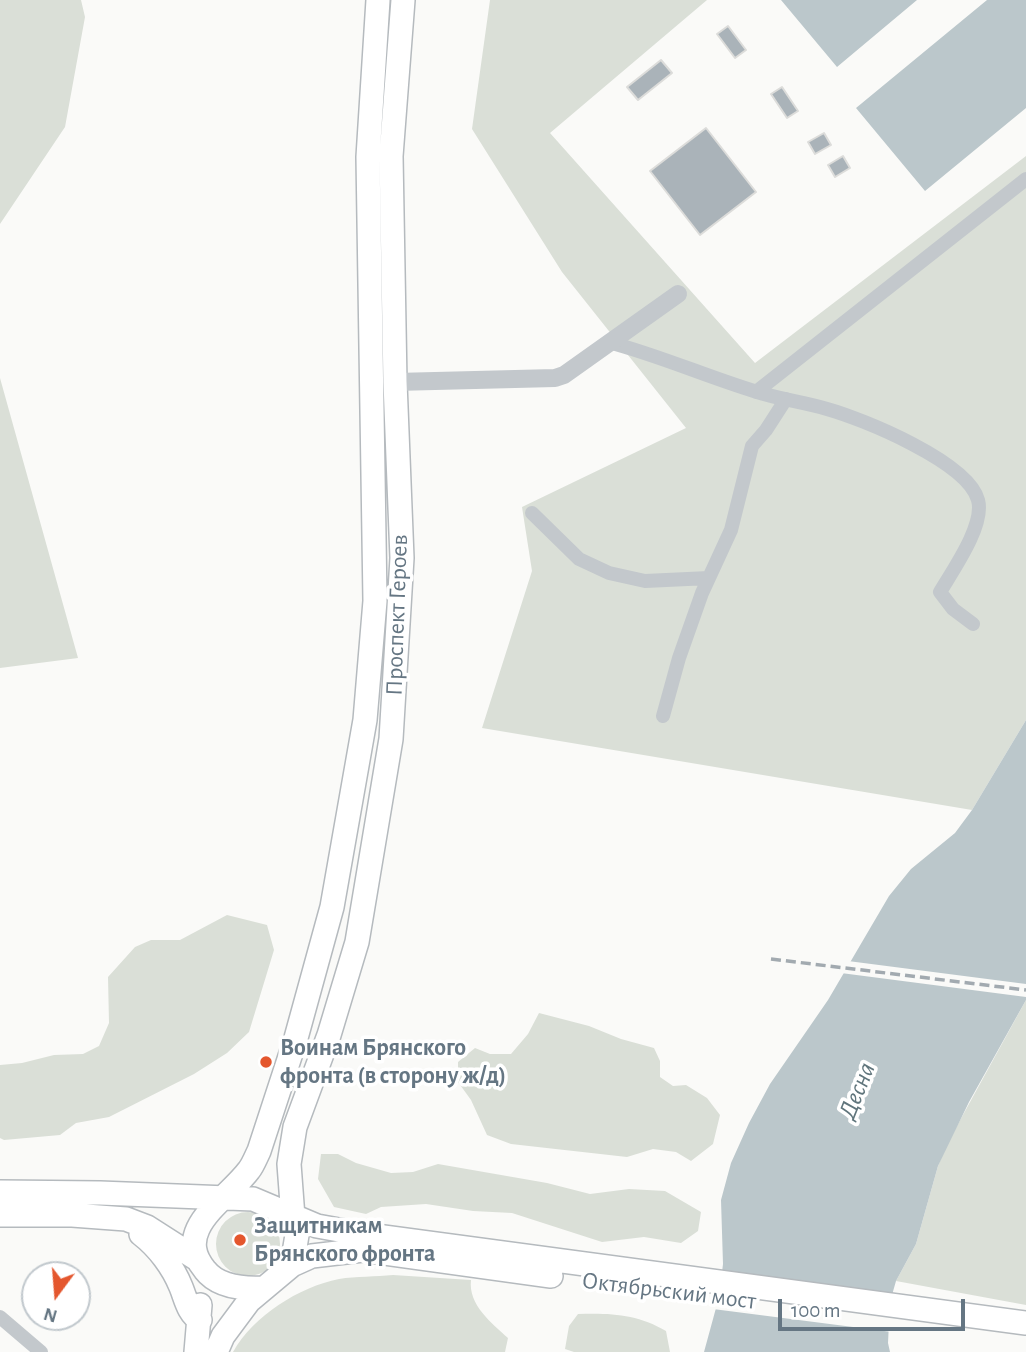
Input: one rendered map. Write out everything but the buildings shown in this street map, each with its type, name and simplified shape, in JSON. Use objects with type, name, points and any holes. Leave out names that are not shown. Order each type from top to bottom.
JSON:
[{"type":"main road","name":"Проспект Героев","points":[[223,1199],[250,1169],[259,1151],[296,1038],[332,907],[365,720],[375,601],[368,158],[378,0]]},
{"type":"main road","name":"Проспект Героев","points":[[293,1217],[289,1164],[295,1127],[329,1035],[357,942],[391,739],[402,558],[395,382],[391,156],[403,0]]},
{"type":"main road","points":[[0,1192],[253,1199],[317,1226],[480,1258]]},
{"type":"main road","points":[[196,1352],[200,1320],[198,1261],[193,1245],[195,1231],[223,1199]]},
{"type":"main road","points":[[0,1215],[72,1215],[135,1222],[198,1261],[208,1274],[219,1282],[247,1289],[264,1288]]},
{"type":"main road","points":[[72,1215],[82,1220],[120,1225],[147,1238],[170,1267],[191,1312],[200,1320]]},
{"type":"main road","points":[[292,1265],[297,1235],[293,1217]]},
{"type":"main road","points":[[216,1352],[223,1336],[248,1301],[292,1265],[312,1256],[363,1250],[480,1258]]},
{"type":"main road","name":"Октябрьский мост","points":[[480,1258],[1026,1323]]},
{"type":"main road","name":"Октябрьский мост","points":[[480,1258],[1026,1336]]},
{"type":"street","points":[[756,392],[1026,179]]},
{"type":"street","points":[[395,382],[555,378],[564,375],[678,294]]},
{"type":"street","points":[[608,342],[756,392],[827,409],[872,424],[939,459],[966,480],[979,500],[977,525],[940,592],[953,609],[972,624]]},
{"type":"street","points":[[663,716],[678,658],[730,530],[752,446],[786,399]]},
{"type":"street","points":[[532,513],[579,559],[609,573],[645,580],[709,578]]},
{"type":"street","points":[[0,1317],[41,1352]]},
{"type":"shaded area","points":[[0,0],[81,0],[85,17],[65,127],[0,224]]},
{"type":"shaded area","points":[[490,0],[707,0],[550,133],[755,363],[1026,156],[1026,720],[972,810],[482,728],[532,571],[522,507],[686,428],[562,272],[472,129]]},
{"type":"shaded area","points":[[0,378],[78,658],[0,668]]},
{"type":"shaded area","points":[[227,915],[267,925],[274,950],[249,1032],[227,1053],[194,1074],[109,1117],[76,1123],[60,1135],[4,1140],[0,1138],[0,1065],[54,1055],[83,1054],[99,1046],[109,1023],[108,977],[135,947],[151,940],[180,940]]},
{"type":"shaded area","points":[[1026,1000],[1026,1305],[896,1281],[916,1244],[947,1144]]},
{"type":"shaded area","points":[[539,1013],[589,1026],[654,1048],[660,1061],[660,1077],[673,1086],[686,1085],[707,1098],[720,1115],[713,1144],[691,1161],[676,1152],[653,1149],[627,1157],[511,1144],[487,1135],[471,1100],[458,1082],[458,1062],[475,1048],[490,1054],[511,1054],[528,1034]]},
{"type":"shaded area","points":[[321,1154],[338,1154],[356,1163],[391,1173],[413,1172],[438,1164],[547,1183],[590,1194],[629,1189],[665,1191],[701,1212],[698,1231],[681,1243],[644,1237],[602,1242],[512,1213],[426,1204],[381,1207],[366,1214],[334,1207],[318,1179]]},
{"type":"shaded area","points":[[242,1212],[254,1212],[271,1221],[278,1232],[278,1256],[271,1267],[254,1276],[242,1276],[230,1271],[221,1262],[216,1250],[216,1238],[221,1226],[230,1217]]},
{"type":"shaded area","points":[[393,1275],[471,1280],[473,1298],[477,1305],[488,1320],[508,1338],[505,1352],[233,1352],[252,1327],[293,1296],[339,1279]]},
{"type":"shaded area","points":[[578,1314],[624,1316],[655,1325],[666,1331],[670,1352],[574,1352],[565,1349],[569,1326]]},
{"type":"water","points":[[781,0],[917,0],[837,67]]},
{"type":"water","points":[[987,0],[1026,0],[1026,108],[925,191],[856,108]]},
{"type":"water","name":"Десна","points":[[1026,720],[1026,1000],[969,1102],[938,1166],[916,1244],[896,1281],[890,1302],[890,1352],[704,1352],[719,1297],[723,1264],[721,1200],[731,1163],[749,1123],[770,1084],[828,1000],[889,896],[911,869],[955,833],[972,810]]},
{"type":"pier","points":[[848,961],[1026,984],[1026,997],[841,973]]},
{"type":"pier","points":[[719,1272],[894,1303],[892,1332],[713,1309]]},
{"type":"railway","points":[[771,959],[1026,990]]},
{"type":"place","name":"Воинам Брянского фронта (в сторону ж/д)","points":[[266,1062]]},
{"type":"place","name":"Защитникам Брянского фронта","points":[[240,1240]]}]
